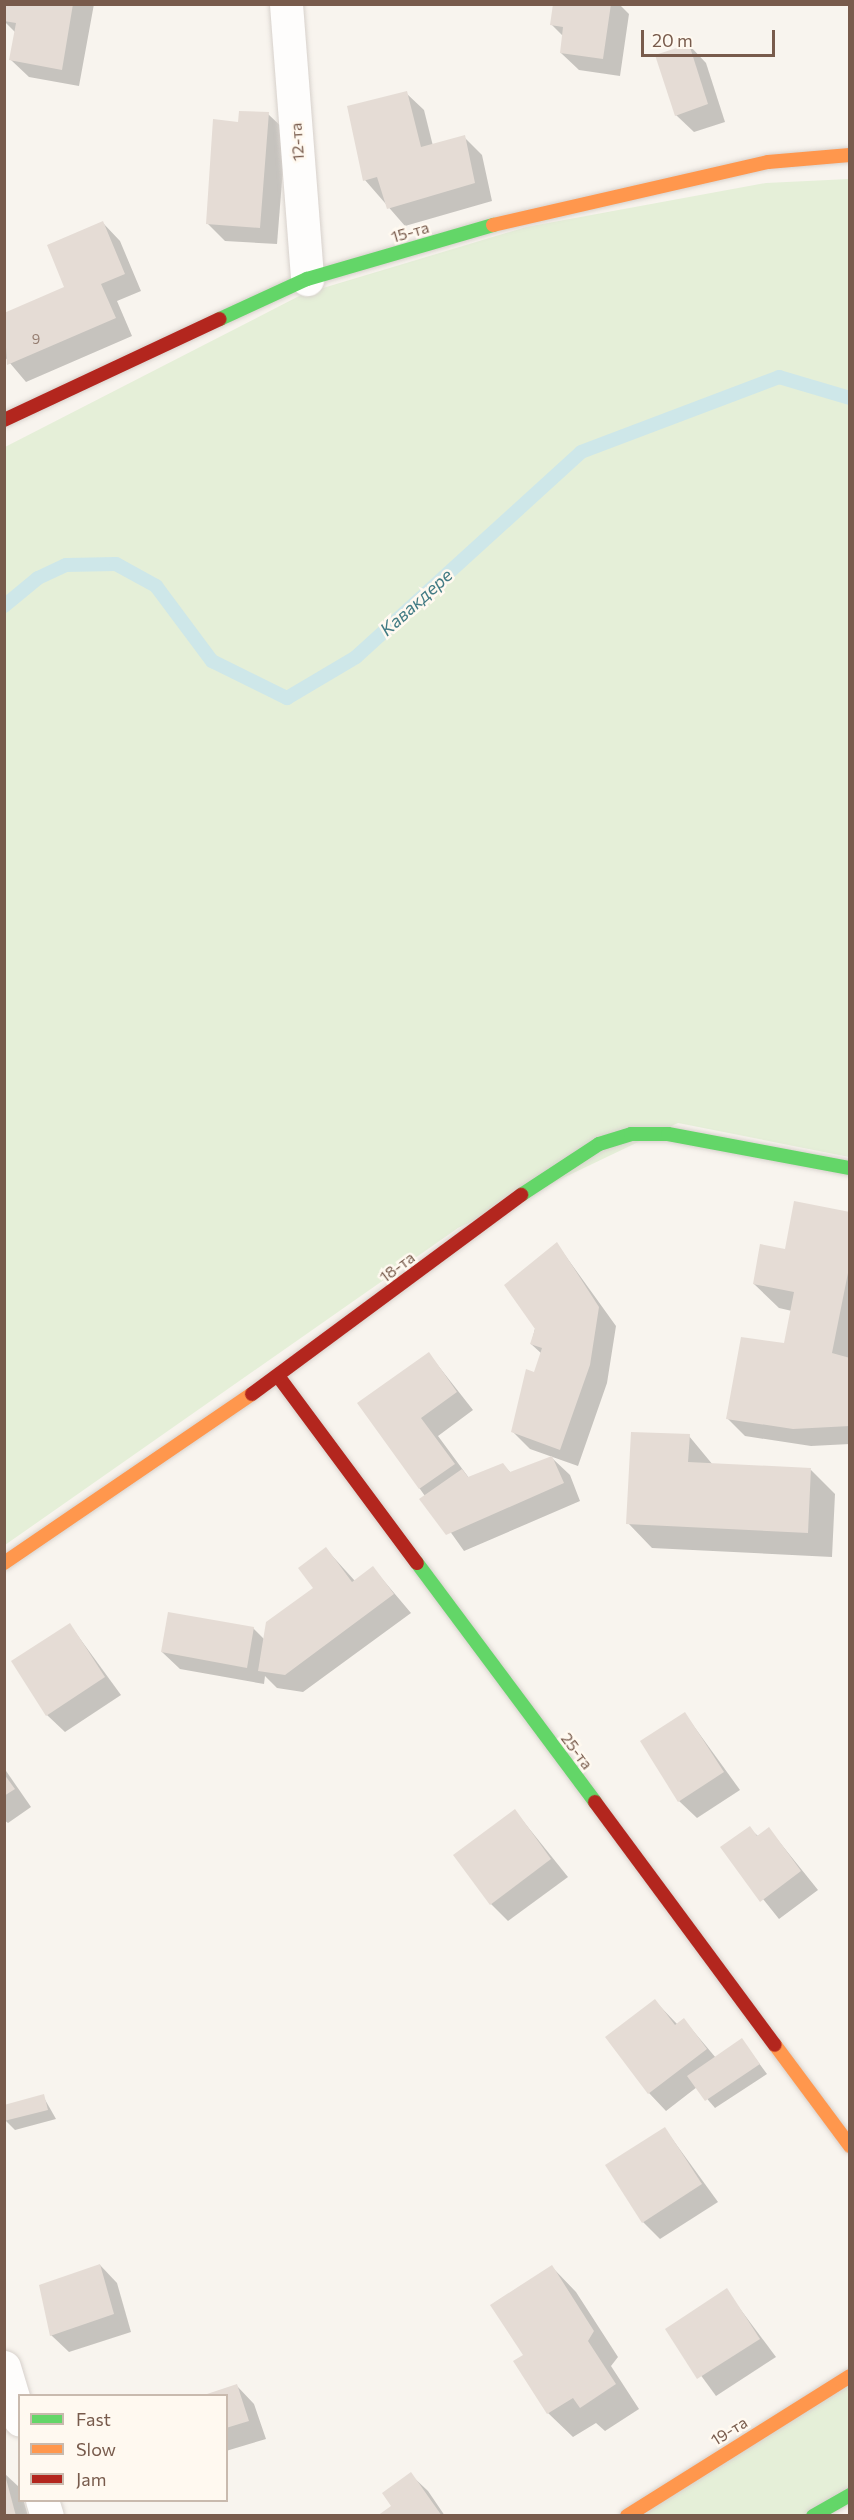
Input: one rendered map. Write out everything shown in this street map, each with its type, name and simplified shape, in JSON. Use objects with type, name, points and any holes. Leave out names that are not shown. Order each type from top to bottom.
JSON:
[{"type":"street","name":"12-та","points":[[286,4],[307,279]]},
{"type":"street","name":"15-та","points":[[4,420],[307,279],[523,216],[768,162],[849,155]]},
{"type":"street","name":"18-та","points":[[4,1563],[278,1376],[560,1166],[599,1144],[631,1134],[668,1134],[849,1168]]},
{"type":"street","name":"25-та","points":[[278,1376],[849,2146]]},
{"type":"street","points":[[4,2367],[18,2413]]},
{"type":"street","name":"19-та","points":[[627,2516],[849,2376]]},
{"type":"street","points":[[813,2516],[849,2495]]},
{"type":"green space","points":[[849,179],[849,1157],[678,1123],[458,1228],[5,1545],[5,447],[303,294],[526,227],[766,183]]},
{"type":"green space","points":[[849,2375],[849,2495],[813,2515],[622,2516]]},
{"type":"building","points":[[4,4],[73,4],[62,70],[9,60],[16,23],[4,21]]},
{"type":"building","points":[[553,4],[611,4],[603,59],[560,53],[563,27],[550,25]]},
{"type":"building","points":[[689,44],[708,104],[675,116],[655,55]]},
{"type":"building","points":[[407,91],[421,147],[465,135],[475,183],[387,209],[377,177],[363,181],[347,106]]},
{"type":"building","points":[[239,111],[269,112],[260,228],[206,224],[213,119],[238,122]]},
{"type":"building","points":[[103,221],[125,274],[101,284],[116,318],[7,365],[4,313],[64,287],[47,245]]},
{"type":"building","points":[[794,1201],[850,1212],[850,1263],[832,1353],[850,1358],[850,1426],[793,1429],[726,1419],[741,1337],[784,1343],[794,1292],[753,1284],[760,1244],[785,1249]]},
{"type":"building","points":[[557,1242],[599,1307],[590,1365],[560,1450],[511,1432],[526,1369],[534,1372],[542,1348],[530,1344],[535,1329],[504,1285]]},
{"type":"building","points":[[429,1352],[457,1392],[421,1418],[455,1464],[419,1489],[357,1403]]},
{"type":"building","points":[[631,1432],[690,1434],[688,1462],[811,1468],[808,1533],[626,1524]]},
{"type":"building","points":[[552,1456],[564,1483],[446,1535],[419,1499],[462,1469],[468,1477],[503,1463],[510,1472]]},
{"type":"building","points":[[326,1547],[352,1582],[373,1566],[394,1594],[285,1675],[258,1671],[266,1622],[313,1588],[298,1568]]},
{"type":"building","points":[[168,1612],[254,1627],[247,1668],[161,1652]]},
{"type":"building","points":[[70,1623],[105,1677],[46,1716],[11,1661]]},
{"type":"building","points":[[685,1712],[724,1772],[678,1802],[640,1741]]},
{"type":"building","points":[[4,1774],[15,1789],[4,1796]]},
{"type":"building","points":[[515,1809],[551,1859],[490,1905],[453,1855]]},
{"type":"building","points":[[750,1826],[757,1836],[769,1827],[801,1871],[760,1902],[720,1847]]},
{"type":"building","points":[[655,1999],[675,2025],[684,2018],[707,2049],[648,2094],[605,2037]]},
{"type":"building","points":[[742,2038],[760,2064],[705,2101],[687,2076]]},
{"type":"building","points":[[44,2094],[48,2110],[4,2121],[4,2105]]},
{"type":"building","points":[[665,2127],[702,2184],[642,2223],[605,2165]]},
{"type":"building","points":[[100,2264],[114,2314],[50,2336],[39,2285]]},
{"type":"building","points":[[552,2265],[594,2331],[588,2341],[616,2384],[580,2408],[573,2398],[547,2414],[513,2361],[523,2355],[490,2305]]},
{"type":"building","points":[[727,2288],[760,2339],[697,2379],[665,2329]]},
{"type":"building","points":[[237,2384],[249,2421],[228,2427],[228,2394],[207,2394]]},
{"type":"building","points":[[411,2472],[442,2516],[377,2516],[391,2506],[382,2493]]},
{"type":"building","points":[[5,2475],[16,2516],[4,2516]]},
{"type":"waterway","name":"Кавакдере","points":[[4,606],[38,578],[66,565],[116,564],[156,586],[212,661],[287,698],[356,657],[581,452],[779,377],[850,398]]},
{"type":"traffic: fast","points":[[220,319],[307,279],[493,225]]},
{"type":"traffic: fast","points":[[521,1195],[599,1144],[631,1134],[668,1134],[850,1168]]},
{"type":"traffic: fast","points":[[417,1563],[595,1802]]},
{"type":"traffic: fast","points":[[813,2516],[850,2495]]},
{"type":"traffic: slow","points":[[493,225],[768,162],[850,155]]},
{"type":"traffic: slow","points":[[4,1563],[252,1394]]},
{"type":"traffic: slow","points":[[775,2045],[850,2146]]},
{"type":"traffic: slow","points":[[627,2516],[850,2376]]},
{"type":"traffic: jam","points":[[4,420],[220,319]]},
{"type":"traffic: jam","points":[[252,1394],[521,1195]]},
{"type":"traffic: jam","points":[[278,1376],[417,1563]]},
{"type":"traffic: jam","points":[[595,1802],[775,2045]]}]
